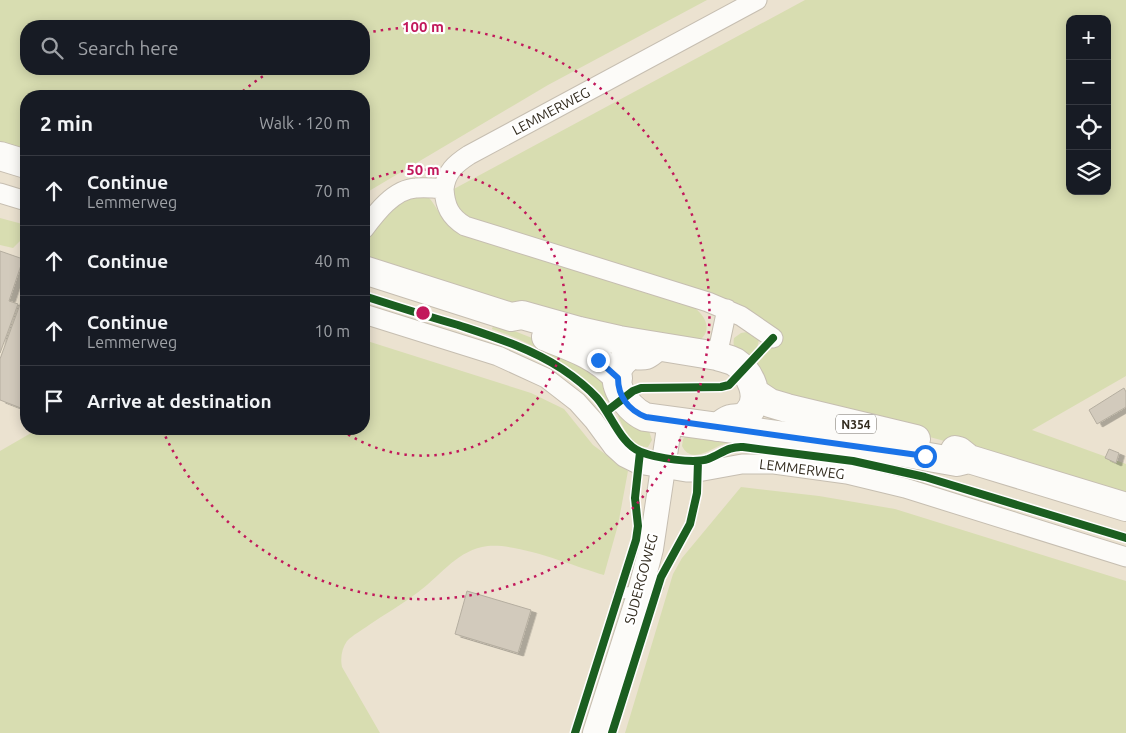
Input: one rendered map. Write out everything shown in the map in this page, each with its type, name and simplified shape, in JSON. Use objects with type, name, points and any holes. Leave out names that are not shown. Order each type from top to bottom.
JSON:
[{"type":"main road","points":[[0,156],[20,162]]},
{"type":"main road","points":[[370,272],[511,317],[522,315],[579,331],[727,359],[739,365],[747,374],[754,393]]},
{"type":"main road","points":[[511,317],[518,326],[574,348],[598,360],[618,378]]},
{"type":"main road","points":[[618,378],[619,368],[625,359],[635,355],[646,355],[657,347]]},
{"type":"main road","name":"N354","points":[[618,378],[621,396],[632,410],[646,417],[717,427],[730,419],[738,419],[746,415],[754,403],[754,393]]},
{"type":"main road","name":"LEMMERWEG","points":[[754,393],[770,403],[959,451],[969,459],[1126,507]]},
{"type":"main road","name":"LEMMERWEG","points":[[717,427],[895,451],[956,462],[969,459]]},
{"type":"street","name":"LEMMERWEG","points":[[444,189],[450,171],[469,155],[757,0]]},
{"type":"street","points":[[370,221],[377,212],[399,194],[417,187],[444,189],[445,202],[450,213],[457,221],[474,229],[727,309],[755,324],[773,338]]},
{"type":"street","points":[[0,193],[20,199]]},
{"type":"street","points":[[716,356],[727,309]]},
{"type":"street","name":"LEMMERWEG","points":[[370,316],[498,356],[533,371],[574,399],[594,421],[610,444],[634,462],[698,472],[742,464],[774,464],[846,474],[905,488],[1126,557]]},
{"type":"street","name":"SUDERGOWEG","points":[[595,733],[654,535],[670,421]]},
{"type":"green space","points":[[0,0],[707,0],[548,85],[370,190],[370,90],[20,90],[20,151],[0,144]]},
{"type":"green space","points":[[805,0],[1126,0],[1126,376],[1032,430],[1126,464],[1126,494],[963,446],[852,416],[766,387],[754,366],[782,337],[465,217],[454,202],[452,190]]},
{"type":"green space","points":[[425,194],[450,226],[695,308],[705,319],[706,332],[700,340],[582,325],[370,261],[370,231],[399,200]]},
{"type":"green space","points":[[0,218],[20,223],[20,241],[13,248],[0,245]]},
{"type":"green space","points":[[494,323],[570,353],[605,383],[610,401],[607,401],[554,358],[525,342],[492,329]]},
{"type":"green space","points":[[741,333],[753,334],[759,340],[757,348],[745,359],[736,350],[734,338]]},
{"type":"green space","points":[[370,342],[531,393],[564,409],[593,445],[628,471],[618,525],[604,575],[526,550],[510,547],[482,547],[472,550],[455,560],[405,602],[347,641],[341,657],[342,667],[380,733],[0,733],[0,451],[28,435],[370,435]]},
{"type":"green space","points":[[619,409],[648,428],[652,440],[648,447],[637,444],[629,437],[618,416]]},
{"type":"green space","points":[[686,436],[737,441],[723,444],[695,455],[690,454],[682,446],[683,439]]},
{"type":"green space","points":[[741,487],[819,496],[895,509],[1126,581],[1126,733],[625,733],[673,574],[682,558]]},
{"type":"building","points":[[0,251],[20,258],[20,268],[9,301],[18,304],[0,353]]},
{"type":"building","points":[[20,304],[20,408],[0,400],[0,359]]},
{"type":"building","points":[[1124,388],[1126,392],[1126,407],[1097,424],[1089,410]]},
{"type":"building","points":[[1109,449],[1119,453],[1116,463],[1105,458]]},
{"type":"building","points":[[467,591],[531,610],[518,653],[455,634]]},
{"type":"cycle path","points":[[370,298],[498,339],[525,349],[550,362],[571,375],[589,390],[597,398],[622,436],[641,452],[675,460],[694,461],[708,459],[729,449],[743,447],[853,461],[925,477],[1126,538]]},
{"type":"cycle path","points":[[607,411],[633,391],[641,388],[721,387],[729,385],[773,338]]},
{"type":"cycle path","points":[[575,733],[636,540],[638,526],[635,498],[640,452]]},
{"type":"cycle path","points":[[612,733],[661,577],[690,524],[697,493],[698,461]]},
{"type":"route","points":[[598,360],[618,378],[620,392],[628,405],[646,417],[925,456]]}]
